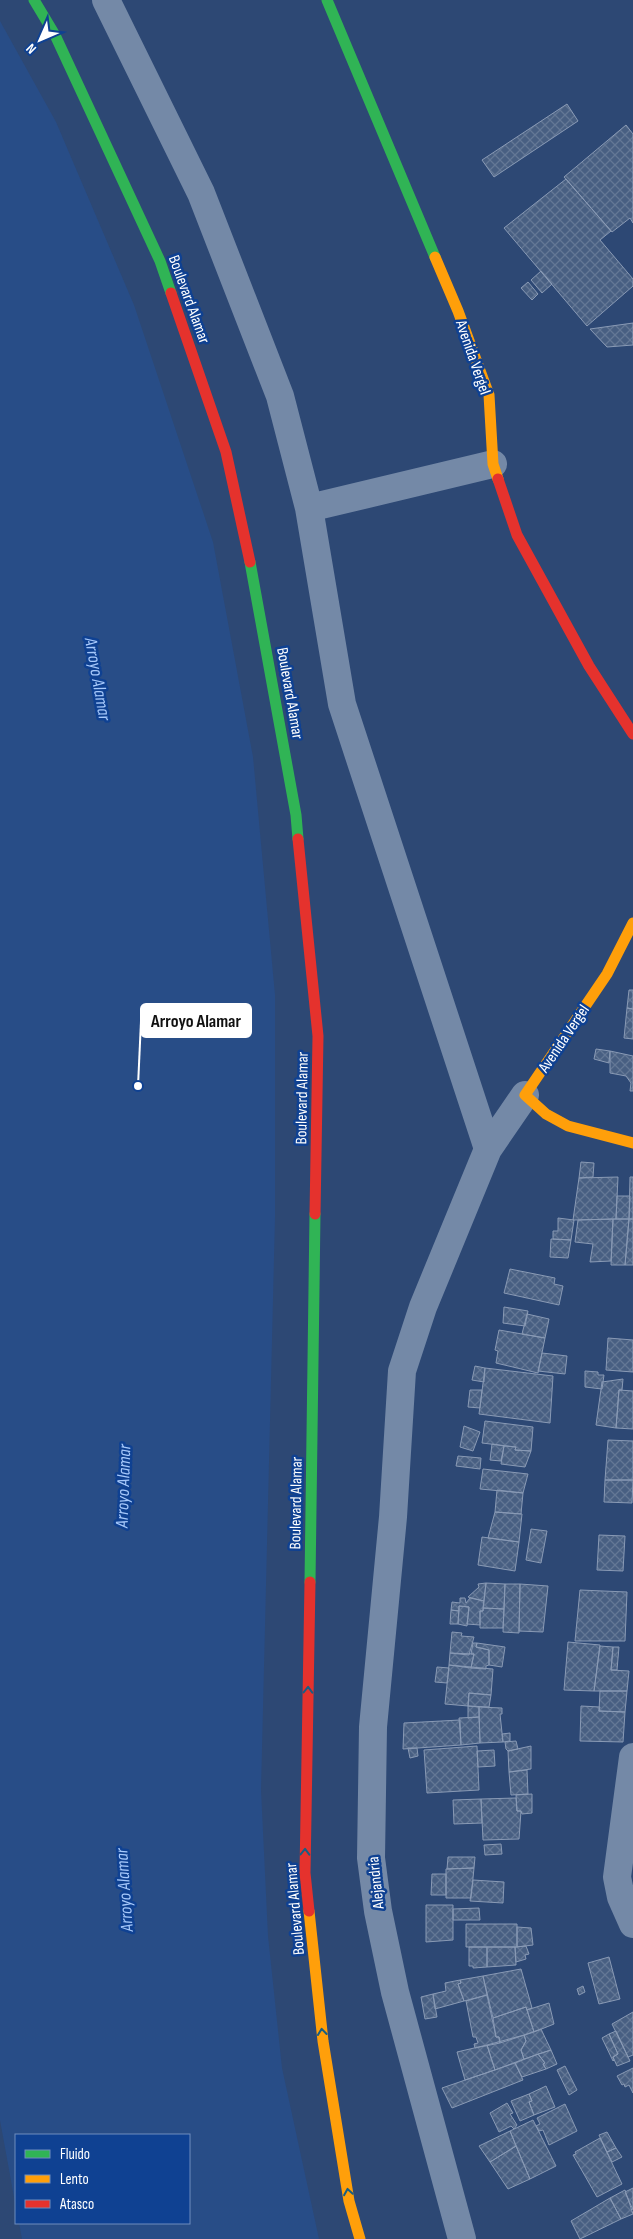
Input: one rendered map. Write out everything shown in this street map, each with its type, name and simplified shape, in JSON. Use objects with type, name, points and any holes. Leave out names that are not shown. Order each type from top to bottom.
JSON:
[{"type":"main road","name":"Boulevard Alamar","points":[[34,0],[54,35],[160,261],[226,452],[260,610],[296,815],[318,1036],[305,1873],[323,2042],[349,2201],[360,2239]]},
{"type":"main road","name":"Avenida Vergel","points":[[327,0],[458,311],[489,395],[493,464],[517,535],[589,666],[633,734]]},
{"type":"main road","name":"Avenida Vergel","points":[[525,1095],[607,974],[633,924]]},
{"type":"main road","points":[[525,1095],[546,1114],[568,1126],[633,1144]]},
{"type":"street","points":[[106,0],[201,194],[280,396],[309,508],[342,704],[488,1150]]},
{"type":"street","points":[[309,508],[493,464]]},
{"type":"street","name":"Avenida Vergel","points":[[488,1150],[525,1095]]},
{"type":"street","name":"Alejandría","points":[[462,2239],[386,1956],[371,1858],[373,1727],[393,1517],[402,1372],[423,1307],[488,1150]]},
{"type":"street","points":[[633,1757],[617,1877],[621,1897],[633,1924]]},
{"type":"water","points":[[0,21],[56,122],[134,305],[213,542],[253,757],[275,995],[275,1217],[261,1790],[268,1936],[282,2068],[319,2239],[22,2239],[19,2224],[190,2224],[190,2134],[15,2134],[15,2202],[0,2120]]},
{"type":"building","points":[[567,104],[578,121],[494,177],[482,160]]},
{"type":"building","points":[[626,125],[633,134],[633,223],[630,218],[612,232],[564,177]]},
{"type":"building","points":[[566,179],[611,231],[600,240],[633,279],[633,286],[587,326],[504,228]]},
{"type":"building","points":[[541,271],[552,284],[542,293],[531,280]]},
{"type":"building","points":[[528,282],[538,294],[532,300],[521,288]]},
{"type":"building","points":[[633,323],[633,345],[607,347],[590,329]]},
{"type":"building","points":[[629,990],[633,990],[633,1009],[627,1008]]},
{"type":"building","points":[[627,1008],[633,1009],[633,1039],[624,1038]]},
{"type":"building","points":[[596,1049],[610,1051],[609,1063],[594,1059]]},
{"type":"building","points":[[610,1051],[633,1056],[633,1091],[630,1091],[631,1083],[626,1076],[610,1073]]},
{"type":"building","points":[[581,1162],[594,1163],[593,1177],[579,1178]]},
{"type":"building","points":[[618,1177],[616,1219],[573,1220],[579,1178]]},
{"type":"building","points":[[630,1177],[633,1177],[633,1219],[629,1219]]},
{"type":"building","points":[[617,1196],[630,1196],[629,1219],[616,1219]]},
{"type":"building","points":[[558,1218],[574,1220],[571,1240],[553,1239],[553,1231],[558,1231]]},
{"type":"building","points":[[613,1219],[629,1219],[625,1265],[611,1265]]},
{"type":"building","points":[[613,1219],[611,1261],[590,1262],[593,1244],[575,1242],[578,1220]]},
{"type":"building","points":[[629,1219],[633,1219],[633,1265],[625,1265]]},
{"type":"building","points":[[551,1239],[571,1240],[568,1258],[550,1257]]},
{"type":"building","points":[[510,1269],[555,1278],[554,1284],[563,1286],[559,1305],[504,1293]]},
{"type":"building","points":[[504,1307],[528,1311],[525,1326],[503,1323]]},
{"type":"building","points":[[527,1314],[549,1319],[545,1338],[522,1334]]},
{"type":"building","points":[[499,1330],[545,1338],[538,1373],[496,1363],[498,1351],[495,1350]]},
{"type":"building","points":[[608,1338],[633,1340],[633,1372],[606,1370]]},
{"type":"building","points":[[542,1353],[567,1356],[565,1374],[538,1371]]},
{"type":"building","points":[[475,1366],[485,1368],[484,1382],[472,1380]]},
{"type":"building","points":[[485,1368],[553,1376],[550,1423],[479,1414]]},
{"type":"building","points":[[585,1371],[598,1372],[598,1375],[604,1375],[602,1389],[585,1387]]},
{"type":"building","points":[[623,1379],[622,1390],[619,1390],[616,1428],[596,1425],[602,1382]]},
{"type":"building","points":[[470,1390],[482,1390],[480,1408],[468,1407]]},
{"type":"building","points":[[619,1390],[633,1391],[633,1429],[616,1428]]},
{"type":"building","points":[[485,1421],[533,1427],[531,1451],[515,1450],[516,1447],[482,1443]]},
{"type":"building","points":[[464,1426],[480,1432],[473,1451],[460,1447]]},
{"type":"building","points":[[608,1440],[633,1441],[633,1480],[605,1480]]},
{"type":"building","points":[[492,1444],[504,1446],[501,1461],[490,1460]]},
{"type":"building","points":[[504,1446],[516,1447],[515,1450],[531,1451],[525,1467],[501,1464]]},
{"type":"building","points":[[458,1456],[481,1458],[480,1469],[456,1466]]},
{"type":"building","points":[[483,1469],[528,1474],[523,1493],[480,1489]]},
{"type":"building","points":[[605,1480],[633,1480],[632,1503],[604,1502]]},
{"type":"building","points":[[497,1490],[523,1493],[521,1514],[495,1512]]},
{"type":"building","points":[[495,1512],[522,1514],[519,1542],[488,1538]]},
{"type":"building","points":[[531,1529],[547,1531],[541,1563],[526,1560]]},
{"type":"building","points":[[599,1535],[625,1536],[623,1571],[597,1570]]},
{"type":"building","points":[[482,1537],[519,1542],[515,1571],[478,1565]]},
{"type":"building","points":[[486,1583],[505,1584],[504,1609],[483,1608]]},
{"type":"building","points":[[486,1583],[484,1601],[468,1597],[479,1587],[478,1584]]},
{"type":"building","points":[[505,1584],[520,1584],[519,1633],[503,1632]]},
{"type":"building","points":[[520,1584],[548,1586],[543,1632],[519,1631]]},
{"type":"building","points":[[580,1590],[627,1592],[625,1641],[575,1641]]},
{"type":"building","points":[[460,1598],[465,1598],[466,1603],[470,1598],[484,1601],[483,1611],[480,1611],[480,1625],[467,1624],[469,1607],[459,1606],[459,1611],[451,1610],[452,1602],[460,1603]]},
{"type":"building","points":[[459,1606],[469,1607],[467,1626],[458,1624]]},
{"type":"building","points":[[483,1608],[504,1609],[503,1628],[480,1628],[480,1611],[483,1611]]},
{"type":"building","points":[[451,1610],[459,1611],[458,1624],[450,1624]]},
{"type":"building","points":[[452,1632],[462,1633],[461,1636],[474,1637],[469,1655],[450,1653]]},
{"type":"building","points":[[568,1642],[600,1645],[594,1691],[564,1690]]},
{"type":"building","points":[[473,1643],[477,1643],[476,1647],[489,1650],[489,1665],[486,1666],[486,1669],[471,1668],[474,1654],[471,1654]]},
{"type":"building","points":[[477,1643],[505,1647],[502,1667],[489,1665],[489,1650],[476,1647]]},
{"type":"building","points":[[600,1646],[613,1647],[611,1670],[629,1671],[627,1691],[594,1691]]},
{"type":"building","points":[[613,1647],[619,1647],[617,1670],[611,1670]]},
{"type":"building","points":[[450,1653],[474,1654],[471,1668],[449,1665]]},
{"type":"building","points":[[449,1665],[493,1669],[491,1695],[469,1693],[468,1706],[445,1704]]},
{"type":"building","points":[[437,1667],[449,1668],[447,1683],[435,1682]]},
{"type":"building","points":[[600,1691],[627,1691],[625,1712],[599,1711]]},
{"type":"building","points":[[469,1693],[491,1695],[489,1707],[468,1706]]},
{"type":"building","points":[[468,1706],[479,1707],[479,1717],[468,1718]]},
{"type":"building","points":[[581,1706],[600,1707],[599,1711],[625,1712],[623,1742],[580,1741]]},
{"type":"building","points":[[479,1707],[502,1708],[502,1714],[500,1714],[503,1742],[480,1743]]},
{"type":"building","points":[[479,1717],[480,1743],[461,1745],[459,1718]]},
{"type":"building","points":[[460,1720],[461,1745],[403,1749],[404,1723]]},
{"type":"building","points":[[510,1733],[510,1741],[503,1742],[502,1734]]},
{"type":"building","points":[[516,1741],[518,1749],[508,1751],[506,1749],[505,1742]]},
{"type":"building","points":[[477,1746],[479,1790],[427,1793],[424,1750]]},
{"type":"building","points":[[531,1746],[531,1769],[509,1772],[508,1751]]},
{"type":"building","points":[[408,1748],[417,1748],[418,1756],[410,1758]]},
{"type":"building","points":[[494,1750],[495,1766],[478,1767],[477,1751]]},
{"type":"building","points":[[527,1770],[528,1794],[511,1795],[509,1772]]},
{"type":"building","points":[[532,1794],[532,1813],[522,1814],[521,1811],[517,1811],[516,1795]]},
{"type":"building","points":[[516,1798],[517,1811],[521,1811],[519,1839],[483,1840],[481,1799]]},
{"type":"building","points":[[481,1799],[482,1823],[454,1824],[453,1800]]},
{"type":"building","points":[[501,1844],[502,1854],[485,1855],[484,1845]]},
{"type":"building","points":[[448,1857],[475,1857],[474,1868],[447,1869]]},
{"type":"building","points":[[474,1868],[471,1898],[446,1898],[446,1869]]},
{"type":"building","points":[[432,1874],[446,1874],[446,1895],[431,1895]]},
{"type":"building","points":[[473,1880],[504,1882],[503,1903],[470,1901]]},
{"type":"building","points":[[426,1905],[453,1905],[453,1940],[426,1942]]},
{"type":"building","points":[[479,1908],[480,1920],[453,1920],[453,1909]]},
{"type":"building","points":[[466,1924],[517,1924],[517,1947],[466,1947]]},
{"type":"building","points":[[517,1927],[531,1928],[533,1945],[517,1947]]},
{"type":"building","points":[[526,1946],[529,1954],[525,1955],[526,1959],[516,1962],[515,1947]]},
{"type":"building","points":[[469,1947],[487,1947],[487,1967],[473,1968],[473,1966],[469,1966]]},
{"type":"building","points":[[487,1947],[515,1947],[516,1965],[487,1967]]},
{"type":"building","points":[[609,1957],[620,1999],[599,2004],[588,1963]]},
{"type":"building","points":[[521,1969],[532,2008],[527,2010],[526,2007],[493,2018],[483,1976]]},
{"type":"building","points":[[483,1976],[487,1995],[464,2001],[458,1984],[461,1983],[460,1980]]},
{"type":"building","points":[[460,1980],[461,1983],[458,1984],[464,2001],[435,2009],[433,1994],[446,1991],[445,1983]]},
{"type":"building","points":[[583,1986],[585,1992],[579,1995],[577,1989]]},
{"type":"building","points":[[433,1994],[437,2017],[425,2019],[421,1997]]},
{"type":"building","points":[[487,1995],[496,2037],[499,2037],[500,2043],[475,2048],[474,2044],[478,2043],[476,2037],[473,2037],[466,2001]]},
{"type":"building","points":[[549,2003],[554,2024],[534,2032],[527,2010]]},
{"type":"building","points":[[526,2007],[534,2032],[500,2043],[499,2037],[496,2037],[493,2018]]},
{"type":"building","points":[[633,2012],[633,2055],[628,2057],[612,2024]]},
{"type":"building","points":[[541,2029],[551,2050],[524,2059],[521,2050],[526,2041],[524,2035]]},
{"type":"building","points":[[616,2031],[630,2061],[617,2066],[613,2057],[618,2054],[609,2034]]},
{"type":"building","points":[[609,2034],[618,2054],[613,2057],[613,2061],[602,2038]]},
{"type":"building","points":[[524,2035],[526,2041],[521,2050],[524,2059],[495,2070],[487,2045]]},
{"type":"building","points":[[487,2045],[495,2070],[465,2080],[457,2052]]},
{"type":"building","points":[[551,2050],[557,2064],[546,2069],[543,2064],[545,2063],[538,2054]]},
{"type":"building","points":[[538,2054],[545,2063],[543,2064],[546,2069],[522,2077],[515,2063]]},
{"type":"building","points":[[515,2063],[523,2080],[452,2108],[442,2088]]},
{"type":"building","points":[[565,2066],[577,2090],[569,2095],[557,2070]]},
{"type":"building","points":[[633,2068],[633,2093],[629,2085],[625,2087],[624,2084],[622,2085],[617,2076]]},
{"type":"building","points":[[546,2086],[555,2107],[534,2115],[529,2102],[532,2101],[529,2094]]},
{"type":"building","points":[[529,2094],[532,2101],[529,2102],[534,2115],[520,2121],[511,2101]]},
{"type":"building","points":[[507,2103],[513,2113],[510,2114],[517,2125],[514,2129],[511,2126],[499,2132],[490,2113]]},
{"type":"building","points":[[565,2104],[577,2131],[549,2145],[543,2130],[539,2131],[536,2126],[540,2124],[537,2118]]},
{"type":"building","points":[[533,2120],[556,2166],[530,2179],[510,2131]]},
{"type":"building","points":[[510,2131],[516,2146],[490,2162],[479,2146]]},
{"type":"building","points":[[607,2132],[616,2148],[607,2152],[599,2135]]},
{"type":"building","points":[[600,2138],[622,2184],[597,2197],[573,2155]]},
{"type":"building","points":[[516,2146],[530,2179],[508,2189],[490,2162]]},
{"type":"building","points":[[616,2148],[622,2157],[612,2162],[607,2152]]},
{"type":"building","points":[[633,2188],[633,2210],[625,2192]]},
{"type":"building","points":[[625,2190],[633,2214],[621,2219],[610,2198]]},
{"type":"building","points":[[610,2198],[621,2219],[580,2239],[571,2221]]},
{"type":"traffic: fast","points":[[34,0],[55,35],[160,261],[171,293]]},
{"type":"traffic: fast","points":[[327,0],[435,257]]},
{"type":"traffic: fast","points":[[250,562],[296,815],[298,839]]},
{"type":"traffic: fast","points":[[310,1582],[315,1214]]},
{"type":"traffic: slow","points":[[435,257],[458,311],[489,395],[493,464],[498,479]]},
{"type":"traffic: slow","points":[[633,923],[607,974],[525,1095],[546,1114],[568,1126],[633,1143]]},
{"type":"traffic: slow","points":[[309,1911],[323,2041],[349,2201],[360,2239]]},
{"type":"traffic: jam","points":[[171,293],[226,452],[250,562]]},
{"type":"traffic: jam","points":[[498,479],[517,535],[589,666],[633,734]]},
{"type":"traffic: jam","points":[[298,839],[318,1036],[315,1214]]},
{"type":"traffic: jam","points":[[309,1911],[305,1873],[310,1582]]},
{"type":"place","name":"Arroyo Alamar","points":[[138,1086]]}]
